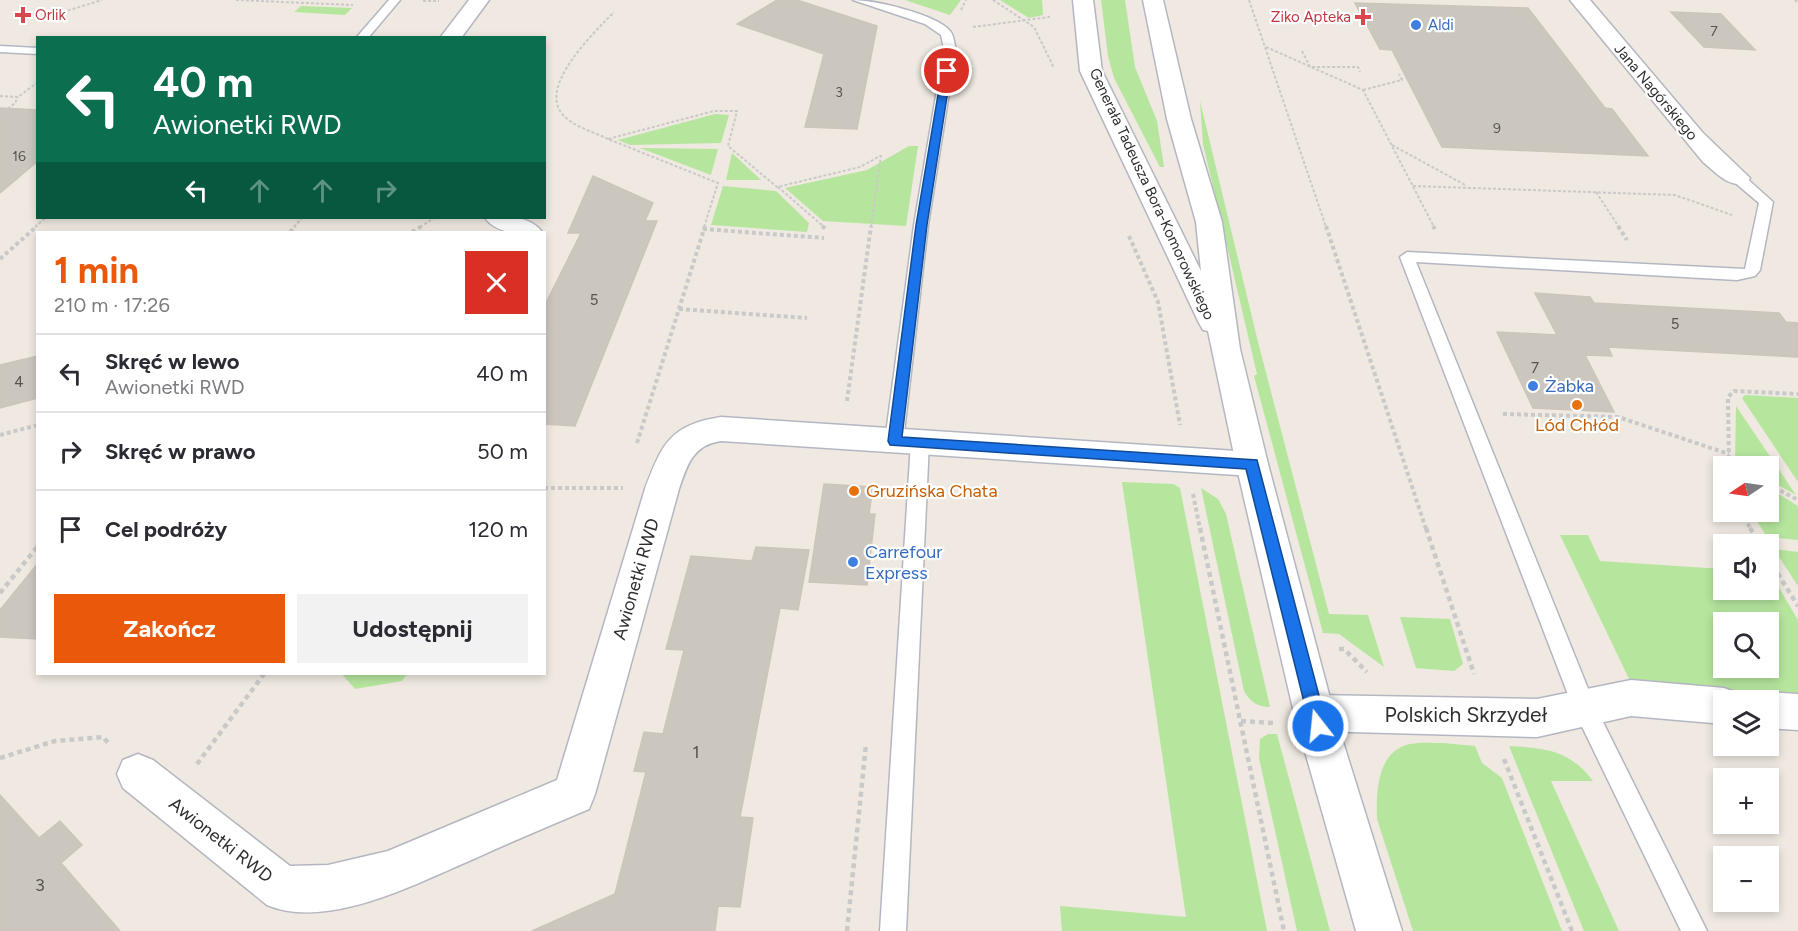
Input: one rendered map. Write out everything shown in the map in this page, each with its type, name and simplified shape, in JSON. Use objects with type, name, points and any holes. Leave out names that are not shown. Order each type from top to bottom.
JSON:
[{"type":"street","points":[[452,36],[480,0]]},
{"type":"street","name":"Generała Tadeusza Bora-Komorowskiego","points":[[1083,0],[1091,71],[1225,349]]},
{"type":"street","name":"Generała Tadeusza Bora-Komorowskiego","points":[[1153,0],[1179,119],[1209,222],[1225,349],[1252,464],[1314,713],[1379,931]]},
{"type":"street","name":"Jana Nagórskiego","points":[[1580,0],[1700,144],[1738,178]]},
{"type":"street","points":[[500,219],[527,231]]},
{"type":"street","name":"Awionetki RWD","points":[[138,774],[283,889],[328,888],[388,873],[574,794],[663,489],[675,454],[687,440],[698,432],[721,429],[1252,464]]},
{"type":"street","name":"Polskich Skrzydeł","points":[[1314,713],[1537,718],[1585,710],[1631,698],[1713,705]]},
{"type":"street","points":[[1779,711],[1798,712]]},
{"type":"lane","points":[[363,36],[395,0]]},
{"type":"lane","points":[[858,0],[929,21],[946,33],[950,48],[921,225],[907,442],[893,931]]},
{"type":"lane","points":[[0,49],[36,51]]},
{"type":"lane","points":[[1694,931],[1585,710],[1407,257],[1647,271],[1737,275],[1750,273],[1753,270],[1766,202],[1738,178]]},
{"type":"path","points":[[63,12],[102,0]]},
{"type":"path","points":[[236,0],[356,5]]},
{"type":"path","points":[[313,3],[316,0]]},
{"type":"path","points":[[416,0],[439,1]]},
{"type":"path","points":[[962,7],[966,0]]},
{"type":"path","points":[[1249,0],[1477,684]]},
{"type":"path","points":[[976,27],[1049,17],[1048,9]]},
{"type":"path","points":[[614,12],[581,49],[566,70],[557,87],[555,103],[564,115],[608,139],[718,183],[637,443]]},
{"type":"path","points":[[1266,47],[1363,90],[1402,80],[1399,74]]},
{"type":"path","points":[[1302,51],[1310,67]]},
{"type":"path","points":[[1310,67],[1358,67],[1360,72]]},
{"type":"path","points":[[0,115],[36,84]]},
{"type":"path","points":[[1363,90],[1430,219]]},
{"type":"path","points":[[0,96],[18,97]]},
{"type":"path","points":[[608,139],[714,111],[737,111],[728,146],[826,230]]},
{"type":"path","points":[[1392,144],[1470,188]]},
{"type":"path","points":[[777,187],[860,167],[881,155],[843,438]]},
{"type":"path","points":[[1413,186],[1675,195],[1761,225]]},
{"type":"path","points":[[1596,192],[1647,271]]},
{"type":"path","points":[[0,259],[44,219]]},
{"type":"path","points":[[291,231],[301,219]]},
{"type":"path","points":[[414,231],[432,219]]},
{"type":"path","points":[[703,229],[824,238]]},
{"type":"path","points":[[679,309],[807,318]]},
{"type":"path","points":[[1500,414],[1618,417],[1729,454],[1728,397],[1734,391],[1798,394]]},
{"type":"path","points":[[0,435],[36,426]]},
{"type":"path","points":[[546,488],[663,489]]},
{"type":"path","points":[[1779,490],[1798,500]]},
{"type":"path","points":[[0,593],[36,548]]},
{"type":"path","points":[[1779,576],[1798,606]]},
{"type":"path","points":[[1297,646],[1344,649],[1369,674]]},
{"type":"path","points":[[170,800],[263,675]]},
{"type":"path","points":[[847,931],[866,736]]},
{"type":"path","points":[[0,758],[55,741],[102,737],[138,774]]},
{"type":"path","points":[[1503,756],[1572,931]]},
{"type":"green space","points":[[905,0],[961,0],[950,15]]},
{"type":"green space","points":[[1000,0],[1042,0],[1043,15],[1029,18]]},
{"type":"green space","points":[[1101,0],[1125,0],[1135,67],[1157,121],[1164,167],[1160,167],[1114,78],[1108,56]]},
{"type":"green space","points":[[301,6],[352,8],[345,15],[294,12]]},
{"type":"green space","points":[[1200,101],[1258,342],[1329,614],[1368,615],[1384,667],[1339,634],[1323,633],[1254,376],[1257,374],[1203,144]]},
{"type":"green space","points":[[715,114],[729,115],[721,143],[630,145],[618,140]]},
{"type":"green space","points":[[909,146],[918,146],[906,226],[823,221],[785,188],[867,170]]},
{"type":"green space","points":[[640,148],[718,149],[711,175]]},
{"type":"green space","points":[[732,153],[761,180],[726,180]]},
{"type":"green space","points":[[723,186],[776,191],[809,223],[807,232],[711,225]]},
{"type":"green space","points":[[1745,395],[1798,398],[1798,482],[1742,398]]},
{"type":"green space","points":[[1736,406],[1770,456],[1735,456]]},
{"type":"green space","points":[[1779,470],[1796,495],[1779,486]]},
{"type":"green space","points":[[1122,482],[1173,484],[1180,488],[1267,931],[1062,931],[1060,906],[1186,917]]},
{"type":"green space","points":[[1201,488],[1218,499],[1226,514],[1270,707],[1255,703],[1244,691]]},
{"type":"green space","points":[[1779,494],[1798,506],[1798,540],[1779,538],[1779,534],[1765,534],[1757,522],[1779,522]]},
{"type":"green space","points":[[1560,535],[1588,535],[1600,561],[1713,568],[1713,600],[1779,600],[1779,588],[1798,620],[1798,695],[1779,694],[1779,690],[1715,690],[1632,685]]},
{"type":"green space","points":[[1779,550],[1798,552],[1798,586],[1779,557]]},
{"type":"green space","points":[[1400,617],[1450,619],[1463,664],[1454,671],[1416,668]]},
{"type":"green space","points":[[343,675],[406,675],[402,681],[355,689]]},
{"type":"green space","points":[[1268,734],[1277,734],[1330,931],[1297,931],[1259,758],[1260,739]]},
{"type":"green space","points":[[1414,743],[1475,746],[1482,763],[1502,778],[1562,931],[1413,931],[1377,819],[1378,785],[1385,764],[1399,748]]},
{"type":"green space","points":[[1509,746],[1545,750],[1566,757],[1593,781],[1551,781],[1619,931],[1584,931]]},
{"type":"building","points":[[777,0],[797,0],[877,26],[857,129],[805,127],[824,54],[737,24]]},
{"type":"building","points":[[1355,3],[1528,8],[1605,108],[1612,109],[1648,156],[1442,147],[1392,50],[1380,49]]},
{"type":"building","points":[[1671,12],[1721,14],[1755,50],[1704,47]]},
{"type":"building","points":[[0,108],[36,110],[36,163],[0,193]]},
{"type":"building","points":[[593,176],[653,203],[645,221],[657,221],[575,426],[546,424],[546,303],[581,233],[568,233]]},
{"type":"building","points":[[1535,293],[1590,297],[1594,303],[1779,313],[1786,322],[1798,323],[1798,357],[1608,347],[1612,356],[1585,355],[1614,412],[1533,408],[1497,332],[1557,335]]},
{"type":"building","points":[[36,356],[36,399],[0,408],[0,365]]},
{"type":"building","points":[[824,484],[873,487],[869,514],[875,514],[867,585],[809,582]]},
{"type":"building","points":[[756,547],[809,550],[798,610],[780,608],[740,817],[753,818],[740,907],[718,906],[715,931],[532,931],[615,894],[646,772],[634,771],[644,732],[663,734],[684,650],[666,649],[691,556],[752,561]]},
{"type":"building","points":[[36,565],[36,639],[0,637],[0,610]]},
{"type":"building","points":[[0,795],[39,838],[60,821],[82,845],[61,863],[120,931],[0,931]]},
{"type":"place","name":"Orlik","points":[[23,15]]},
{"type":"place","name":"Ziko Apteka","points":[[1363,17]]},
{"type":"place","name":"Aldi","points":[[1416,25]]},
{"type":"place","name":"Żabka","points":[[1533,386]]},
{"type":"place","name":"Lód Chłód","points":[[1577,405]]},
{"type":"place","name":"Gruzińska Chata","points":[[854,491]]},
{"type":"place","name":"Carrefour Express","points":[[853,562]]},
{"type":"route","points":[[947,71],[921,225],[894,441],[1252,464],[1318,726]]}]
